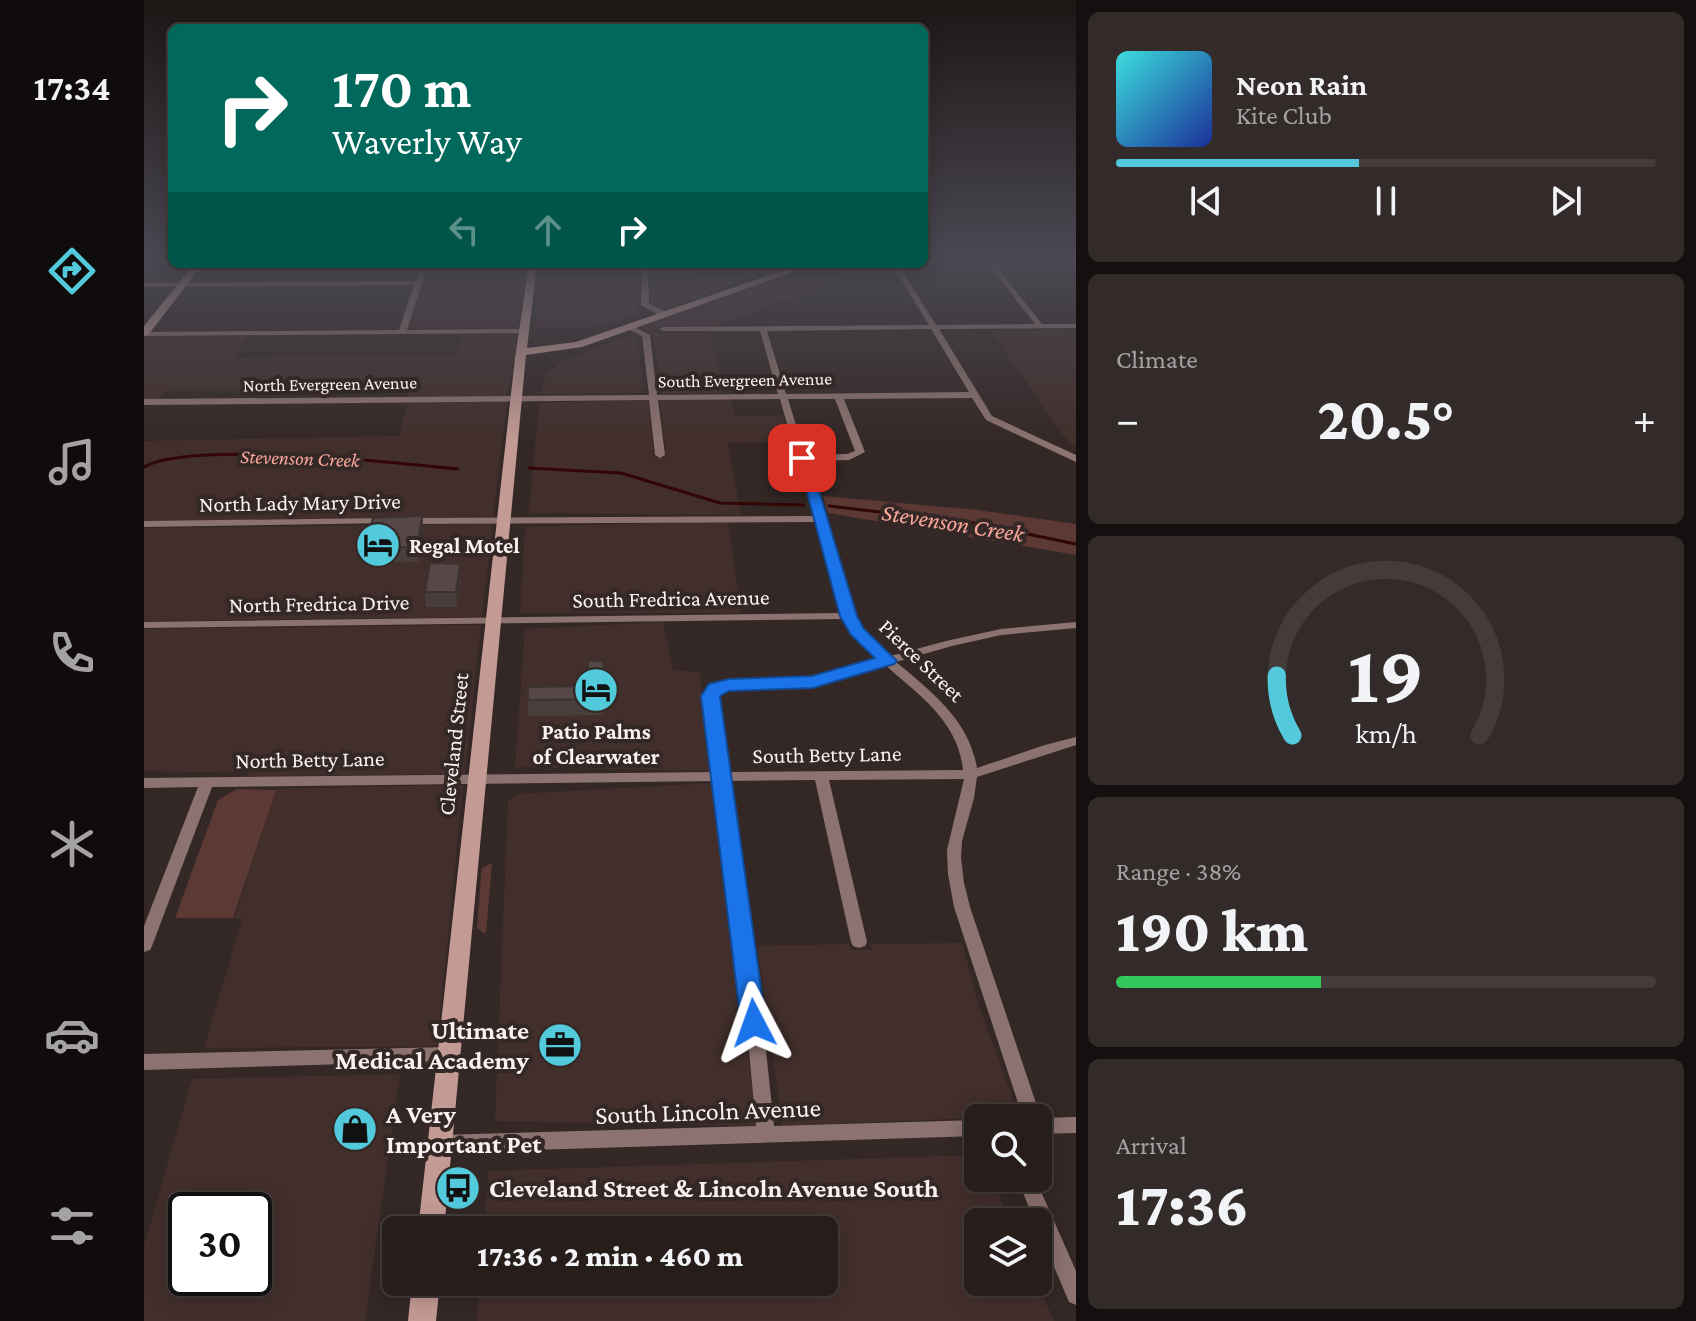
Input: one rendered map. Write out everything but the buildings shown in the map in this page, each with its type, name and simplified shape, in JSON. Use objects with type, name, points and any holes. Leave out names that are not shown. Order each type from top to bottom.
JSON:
[{"type":"street","points":[[402,332],[406,321]]},
{"type":"street","name":"Cleveland Street","points":[[432,1216],[525,321]]},
{"type":"street","points":[[521,352],[563,350],[647,321]]},
{"type":"street","points":[[928,321],[982,410],[999,425],[1076,459]]},
{"type":"street","points":[[1036,321],[1040,326]]},
{"type":"street","points":[[663,329],[1076,326]]},
{"type":"street","points":[[631,327],[646,335],[660,455]]},
{"type":"street","name":"Pierce Street","points":[[763,329],[848,616],[857,631],[937,703],[954,725],[967,751],[972,774],[971,796],[955,840],[954,872],[962,907],[1027,1104]]},
{"type":"street","points":[[144,334],[524,331]]},
{"type":"street","points":[[802,458],[849,457],[860,452],[838,395]]},
{"type":"street","name":"South Evergreen Avenue","points":[[516,398],[973,395]]},
{"type":"street","name":"North Evergreen Avenue","points":[[144,402],[516,398]]},
{"type":"street","name":"North Lady Mary Drive","points":[[144,524],[504,520],[817,510]]},
{"type":"street","name":"South Fredrica Avenue","points":[[494,621],[848,616]]},
{"type":"street","name":"North Fredrica Drive","points":[[144,625],[494,621]]},
{"type":"street","points":[[766,1135],[749,966],[710,696],[715,688],[813,682],[1001,632],[1076,625]]},
{"type":"street","name":"South Betty Lane","points":[[477,779],[972,774],[997,769],[1036,751],[1076,741]]},
{"type":"street","points":[[821,776],[859,942]]},
{"type":"street","name":"North Betty Lane","points":[[144,783],[477,779]]},
{"type":"street","points":[[146,936],[207,782]]},
{"type":"street","points":[[144,1062],[448,1054]]},
{"type":"street","points":[[1052,1126],[1076,1125]]},
{"type":"street","name":"South Lincoln Avenue","points":[[439,1144],[964,1128]]},
{"type":"street","points":[[1032,1192],[1076,1295]]},
{"type":"street","points":[[422,1321],[425,1296]]},
{"type":"shaded area","points":[[411,321],[519,321],[518,329],[408,328]]},
{"type":"shaded area","points":[[536,321],[621,321],[604,327],[536,328]]},
{"type":"shaded area","points":[[657,321],[729,321],[720,324],[720,327],[657,327],[658,333],[710,333],[723,393],[662,394],[653,336],[642,326]]},
{"type":"shaded area","points":[[1076,330],[1076,446],[1071,446],[991,331]]},
{"type":"shaded area","points":[[464,333],[518,333],[507,396],[409,397],[409,391],[165,391],[160,399],[144,399],[144,340],[147,336],[249,335],[235,358],[456,354]]},
{"type":"shaded area","points":[[635,333],[645,389],[642,393],[540,394],[546,375],[563,361]]},
{"type":"shaded area","points":[[731,398],[735,417],[783,415],[790,441],[728,443],[741,515],[529,513],[539,403],[648,400],[654,457],[666,458],[660,399]]},
{"type":"shaded area","points":[[408,401],[507,401],[493,517],[144,521],[144,441],[399,436]]},
{"type":"shaded area","points":[[823,496],[977,510],[1076,524],[1076,555],[828,513]]},
{"type":"shaded area","points":[[728,521],[741,613],[520,613],[525,527]]},
{"type":"shaded area","points":[[493,524],[482,617],[144,621],[144,528]]},
{"type":"shaded area","points":[[663,622],[673,670],[700,672],[711,771],[515,767],[525,629]]},
{"type":"shaded area","points":[[481,625],[465,774],[248,776],[249,773],[144,771],[144,629]]},
{"type":"shaded area","points":[[713,783],[757,1126],[495,1121],[508,801],[517,794]]},
{"type":"shaded area","points":[[463,785],[437,1046],[204,1048],[242,919],[234,918],[276,789]]},
{"type":"shaded area","points":[[237,789],[276,790],[233,918],[175,918],[218,800]]},
{"type":"shaded area","points":[[492,863],[486,933],[483,933],[477,928],[482,868]]},
{"type":"shaded area","points":[[962,943],[978,1003],[1015,1104],[964,1104],[964,1118],[783,1126],[757,946],[849,944],[850,950],[872,950],[871,944]]},
{"type":"shaded area","points":[[400,1074],[365,1321],[144,1321],[144,1245],[192,1079]]},
{"type":"shaded area","points":[[964,1155],[964,1192],[998,1192],[1005,1208],[964,1208],[964,1296],[1043,1296],[1054,1321],[477,1321],[479,1296],[838,1296],[838,1216],[485,1216],[488,1171]]},
{"type":"waterway","name":"Stevenson Creek","points":[[144,467],[168,459],[248,454],[458,469]]},
{"type":"waterway","name":"Stevenson Creek","points":[[529,468],[621,473],[720,503],[804,505]]},
{"type":"waterway","name":"Stevenson Creek","points":[[829,506],[974,523],[1076,544]]},
{"type":"place","name":"Regal Motel","points":[[378,545]]},
{"type":"place","name":"Patio Palms of Clearwater","points":[[596,690]]},
{"type":"place","name":"Ultimate Medical Academy","points":[[560,1045]]},
{"type":"place","name":"A Very Important Pet","points":[[355,1129]]},
{"type":"place","name":"Cleveland Street & Lincoln Avenue South","points":[[458,1188]]},
{"type":"route","points":[[754,1023],[749,966],[710,696],[715,688],[729,685],[813,682],[888,661],[857,631],[848,616],[802,458]]}]
